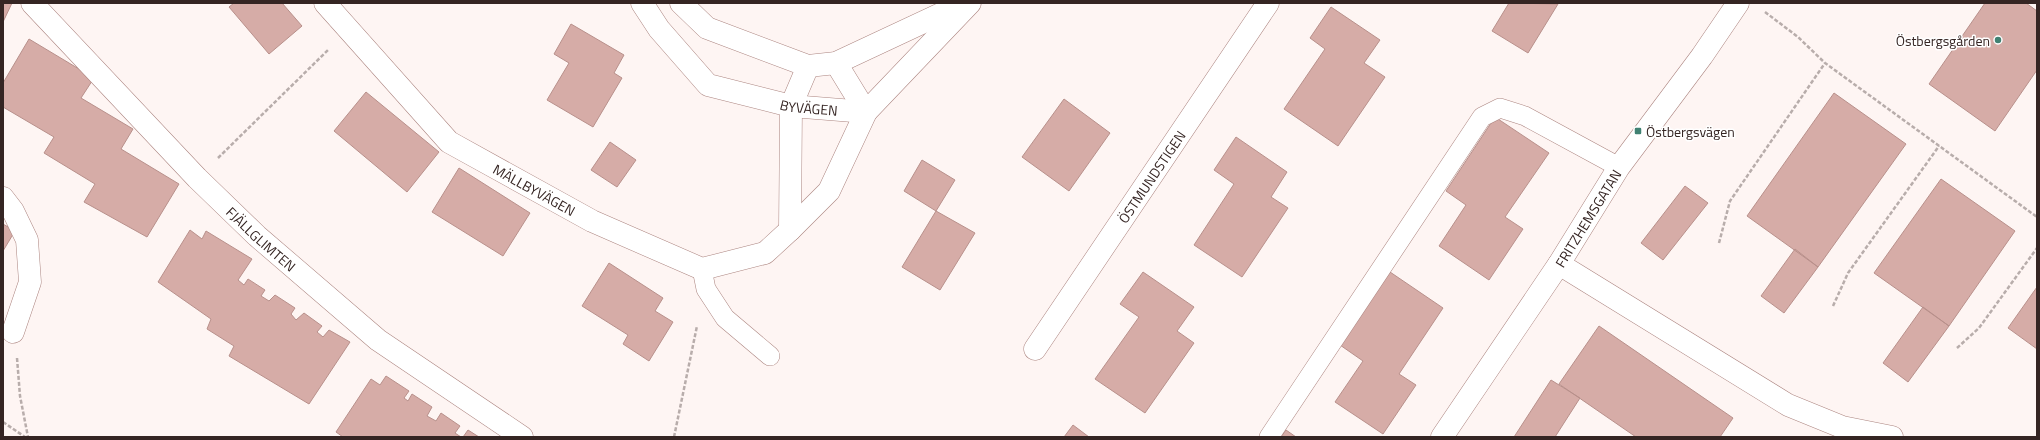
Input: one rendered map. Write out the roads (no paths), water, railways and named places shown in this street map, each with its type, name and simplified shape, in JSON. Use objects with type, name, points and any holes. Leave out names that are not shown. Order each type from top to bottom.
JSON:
[{"type":"street","name":"FJÄLLGLIMTEN","points":[[32,3],[197,178],[257,236],[378,340],[522,437]]},
{"type":"street","name":"MÄLLBYVÄGEN","points":[[325,3],[449,142],[592,221],[704,279]]},
{"type":"street","name":"BYVÄGEN","points":[[642,3],[659,29],[708,85],[791,106],[866,112]]},
{"type":"street","points":[[681,3],[707,28],[808,66],[836,63],[965,3]]},
{"type":"street","points":[[704,279],[765,253],[829,191],[866,112],[970,3]]},
{"type":"street","name":"ÖSTMUNDSTIGEN","points":[[1035,349],[1268,3]]},
{"type":"street","name":"FRITZHEMSGATAN","points":[[1442,437],[1559,264],[1619,168],[1702,56],[1738,3]]},
{"type":"street","points":[[836,63],[866,112]]},
{"type":"street","points":[[790,230],[791,106],[808,66]]},
{"type":"street","points":[[3,198],[13,211],[27,240],[30,282],[13,332]]},
{"type":"street","points":[[1559,264],[1788,405],[1842,427],[1892,437]]},
{"type":"lane","points":[[1269,437],[1482,117],[1500,108],[1525,116],[1619,168]]},
{"type":"lane","points":[[704,279],[725,318],[770,356]]},
{"type":"place","name":"Östbergsgården","points":[[1998,40]]},
{"type":"place","name":"Östbergsvägen","points":[[1638,131]]}]
